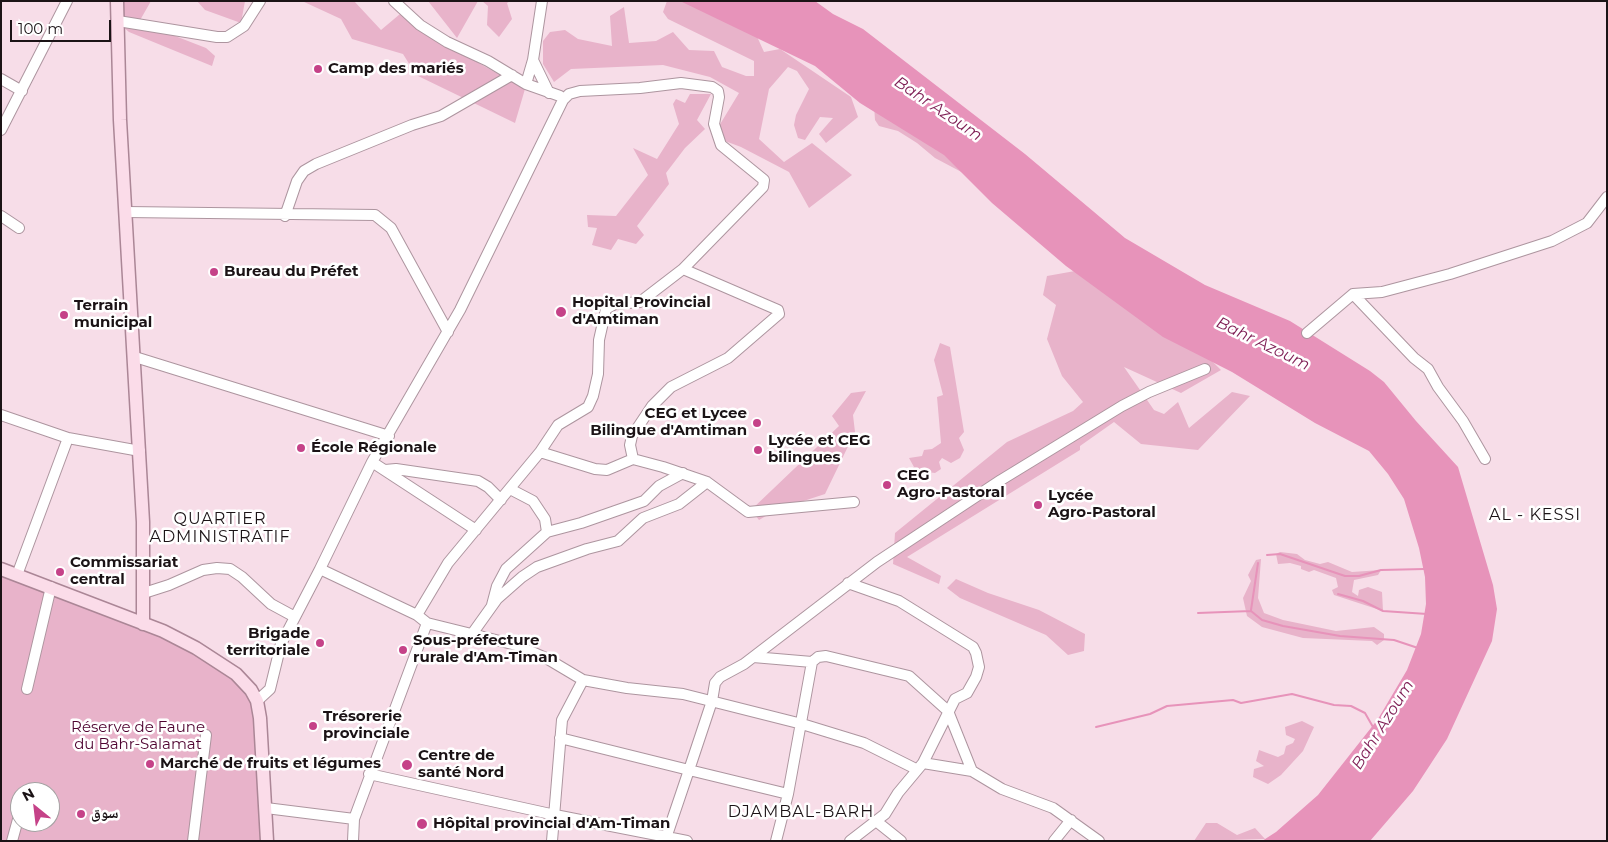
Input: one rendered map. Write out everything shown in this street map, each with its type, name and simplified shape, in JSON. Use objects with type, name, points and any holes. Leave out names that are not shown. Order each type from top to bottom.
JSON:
[{"type":"main road","points":[[117,1],[120,120],[140,451],[144,624]]},
{"type":"main road","points":[[1,569],[144,624],[196,648],[236,674],[257,701],[260,718],[267,841]]},
{"type":"street","points":[[1,130],[67,1]]},
{"type":"street","points":[[118,21],[217,38],[227,36],[244,26],[260,1]]},
{"type":"street","points":[[394,1],[420,25],[447,42],[526,84],[560,96],[563,100]]},
{"type":"street","points":[[526,84],[533,60],[542,1]]},
{"type":"street","points":[[533,60],[549,92]]},
{"type":"street","points":[[285,216],[296,181],[304,172],[316,164],[412,125],[441,116],[512,75]]},
{"type":"street","points":[[1,79],[22,91]]},
{"type":"street","points":[[257,701],[270,689],[281,644],[372,462],[389,436],[448,332],[563,100],[569,94],[580,91],[640,88],[681,83],[712,87],[718,90],[719,97],[714,124],[721,145],[764,180],[765,183],[683,269],[640,302],[615,304],[606,309],[599,340],[598,374],[593,396],[584,411],[558,425],[540,452],[448,563],[417,614]]},
{"type":"street","points":[[1307,333],[1353,294],[1382,292],[1450,274],[1552,241],[1587,223],[1607,197]]},
{"type":"street","points":[[126,212],[285,216],[375,215],[392,228],[448,332]]},
{"type":"street","points":[[1,216],[19,228]]},
{"type":"street","points":[[633,459],[630,445],[632,436],[652,406],[670,387],[728,358],[779,314],[778,310],[683,269]]},
{"type":"street","points":[[1353,294],[1414,358],[1428,369],[1485,459]]},
{"type":"street","points":[[135,357],[389,436]]},
{"type":"street","points":[[665,839],[712,701],[717,680],[753,657],[877,562],[1001,480],[1122,406],[1205,368]]},
{"type":"street","points":[[1,415],[68,438],[140,451]]},
{"type":"street","points":[[16,574],[68,438]]},
{"type":"street","points":[[540,452],[601,470],[616,467],[633,459],[683,473],[707,482],[748,512],[854,502]]},
{"type":"street","points":[[372,462],[476,530]]},
{"type":"street","points":[[385,470],[396,469],[478,482],[488,486],[501,500]]},
{"type":"street","points":[[491,608],[497,586],[506,569],[547,532],[581,523],[644,501],[659,486],[683,473]]},
{"type":"street","points":[[472,634],[509,588],[537,567],[587,549],[618,542],[643,518],[679,504],[707,482]]},
{"type":"street","points":[[510,489],[533,501],[545,519],[547,532]]},
{"type":"street","points":[[144,593],[169,585],[202,570],[230,569],[242,577],[271,604],[295,617]]},
{"type":"street","points":[[320,569],[417,614],[427,623],[516,645],[546,658],[582,680],[627,688],[683,694],[802,724],[864,743],[920,766],[972,771],[1002,789],[1053,808],[1099,841]]},
{"type":"street","points":[[848,583],[899,601],[973,647],[978,660],[978,673],[967,693],[955,698],[920,766],[885,814],[850,841]]},
{"type":"street","points":[[27,689],[51,588]]},
{"type":"street","points":[[353,841],[354,820],[369,774],[427,623]]},
{"type":"street","points":[[776,841],[788,794],[812,662],[818,657],[826,656],[909,676],[948,711],[972,771]]},
{"type":"street","points":[[753,657],[812,662]]},
{"type":"street","points":[[552,841],[562,720],[582,680]]},
{"type":"street","points":[[193,841],[206,735]]},
{"type":"street","points":[[560,738],[788,794]]},
{"type":"street","points":[[369,774],[665,839],[687,841]]},
{"type":"street","points":[[266,808],[354,820]]},
{"type":"street","points":[[1054,841],[1072,820]]},
{"type":"street","points":[[876,821],[901,841]]},
{"type":"green space","points":[[117,1],[151,1],[139,22],[206,48],[215,56],[212,66],[129,32],[116,21]]},
{"type":"green space","points":[[197,1],[245,1],[241,23],[205,10]]},
{"type":"green space","points":[[302,1],[354,1],[381,30],[400,14],[416,28],[525,89],[515,123],[416,75],[403,54],[352,39],[341,19]]},
{"type":"green space","points":[[428,1],[478,1],[457,38]]},
{"type":"green space","points":[[482,1],[510,1],[507,3],[512,19],[499,37],[487,25],[488,6]]},
{"type":"green space","points":[[667,1],[708,1],[755,32],[764,52],[780,49],[851,97],[858,117],[826,143],[819,134],[833,118],[820,117],[805,140],[798,138],[794,125],[796,115],[809,89],[797,71],[788,67],[769,89],[759,139],[784,162],[812,143],[852,175],[809,208],[789,172],[741,147],[725,141],[719,126],[739,93],[710,77],[663,65],[571,69],[554,82],[543,64],[543,41],[550,32],[565,30],[578,39],[612,46],[610,16],[624,7],[629,43],[656,41],[673,32],[689,50],[714,51],[722,67],[746,76],[754,76],[754,61],[668,19],[663,12]]},
{"type":"green space","points":[[690,94],[711,94],[697,120],[705,129],[685,148],[666,173],[669,184],[637,226],[644,235],[636,244],[618,239],[611,250],[592,245],[597,228],[588,227],[587,215],[616,216],[648,175],[633,148],[657,159],[679,124],[673,104],[676,99],[685,103]]},
{"type":"green space","points":[[874,105],[917,124],[969,176],[935,158],[917,143],[898,131],[879,126],[875,120]]},
{"type":"green space","points":[[1075,271],[1206,355],[1221,370],[1181,393],[1124,367],[1154,410],[1164,414],[1178,402],[1189,428],[1232,392],[1250,396],[1198,450],[1141,444],[1114,422],[1080,446],[1080,450],[907,557],[941,576],[939,584],[893,564],[895,533],[1007,442],[1073,411],[1083,402],[1062,376],[1047,339],[1056,305],[1043,295],[1047,276]]},
{"type":"green space","points":[[940,343],[950,347],[964,432],[959,438],[964,450],[960,458],[951,463],[942,458],[939,462],[941,469],[935,473],[927,472],[918,483],[906,472],[914,467],[909,458],[922,456],[924,450],[932,449],[941,443],[937,397],[943,395],[934,360]]},
{"type":"green space","points":[[866,391],[853,415],[855,432],[825,494],[776,510],[759,520],[751,510],[839,426],[832,416],[851,393]]},
{"type":"green space","points":[[1280,552],[1297,554],[1305,560],[1320,564],[1328,562],[1352,572],[1381,570],[1378,575],[1354,580],[1352,592],[1358,596],[1359,590],[1368,587],[1382,592],[1383,611],[1334,595],[1332,590],[1338,587],[1336,578],[1314,570],[1309,572],[1301,569],[1301,566],[1290,563],[1278,564],[1276,554]]},
{"type":"green space","points":[[1261,559],[1258,598],[1264,613],[1283,620],[1336,631],[1374,627],[1384,634],[1384,640],[1377,645],[1372,641],[1303,638],[1262,627],[1247,616],[1243,598],[1251,581],[1248,575],[1256,560]]},
{"type":"green space","name":"Réserve de Faune du Bahr-Salamat","points":[[1,569],[196,648],[251,690],[268,741],[265,841],[1,841]]},
{"type":"green space","points":[[956,579],[988,593],[1039,610],[1085,634],[1084,651],[1068,655],[1046,635],[960,598],[947,588]]},
{"type":"green space","points":[[1302,721],[1314,727],[1303,751],[1281,775],[1268,784],[1253,777],[1254,769],[1264,766],[1256,761],[1259,750],[1278,757],[1284,754],[1286,746],[1293,743],[1295,739],[1286,735],[1285,727]]},
{"type":"green space","points":[[1206,823],[1217,823],[1237,835],[1255,828],[1265,839],[1194,841]]},
{"type":"water","name":"Bahr Azoum","points":[[680,1],[815,1],[833,14],[863,29],[1025,154],[1125,238],[1205,285],[1290,321],[1370,371],[1384,382],[1458,467],[1493,585],[1497,609],[1492,641],[1447,739],[1413,791],[1370,841],[1262,841],[1276,832],[1318,795],[1378,719],[1407,670],[1421,634],[1426,604],[1425,577],[1419,548],[1404,499],[1388,474],[1369,451],[1315,423],[1232,372],[1163,337],[1066,266],[992,203],[944,155],[860,103],[815,66]]},
{"type":"waterway","points":[[1267,555],[1280,554],[1345,576],[1359,576],[1381,570],[1424,569]]},
{"type":"waterway","points":[[1251,610],[1258,563]]},
{"type":"waterway","points":[[1338,594],[1363,601],[1383,611],[1427,614]]},
{"type":"waterway","points":[[1198,613],[1251,611],[1262,620],[1283,626],[1340,636],[1394,640],[1418,648]]},
{"type":"waterway","name":"Bahr Azoum","points":[[1096,727],[1150,714],[1167,706],[1233,700],[1241,703],[1292,694],[1334,705],[1351,706],[1365,713],[1373,727]]},
{"type":"place","name":"Camp des mariés","points":[[318,69]]},
{"type":"place","name":"Bureau du Préfet","points":[[214,272]]},
{"type":"place","name":"Hopital Provincial d'Amtiman","points":[[561,312]]},
{"type":"place","name":"Terrain municipal","points":[[64,315]]},
{"type":"place","name":"CEG et Lycee Bilingue d'Amtiman","points":[[757,423]]},
{"type":"place","name":"École Régionale","points":[[301,448]]},
{"type":"place","name":"Lycée et CEG bilingues","points":[[758,450]]},
{"type":"place","name":"CEG Agro-Pastoral","points":[[887,485]]},
{"type":"place","name":"Lycée Agro-Pastoral","points":[[1038,505]]},
{"type":"place","name":"Commissariat central","points":[[60,572]]},
{"type":"place","name":"Brigade territoriale","points":[[320,643]]},
{"type":"place","name":"Sous-préfecture rurale d'Am-Timan","points":[[403,650]]},
{"type":"place","name":"Trésorerie provinciale","points":[[313,726]]},
{"type":"place","name":"Marché de fruits et légumes","points":[[150,764]]},
{"type":"place","name":"Centre de santé Nord","points":[[407,765]]},
{"type":"place","name":"سوق","points":[[81,814]]},
{"type":"place","name":"Hôpital provincial d'Am-Timan","points":[[422,824]]},
{"type":"district","name":"AL - KESSI","points":[[1535,515]]},
{"type":"district","name":"QUARTIER ADMINISTRATIF","points":[[220,528]]},
{"type":"district","name":"DJAMBAL-BARH","points":[[801,812]]}]
